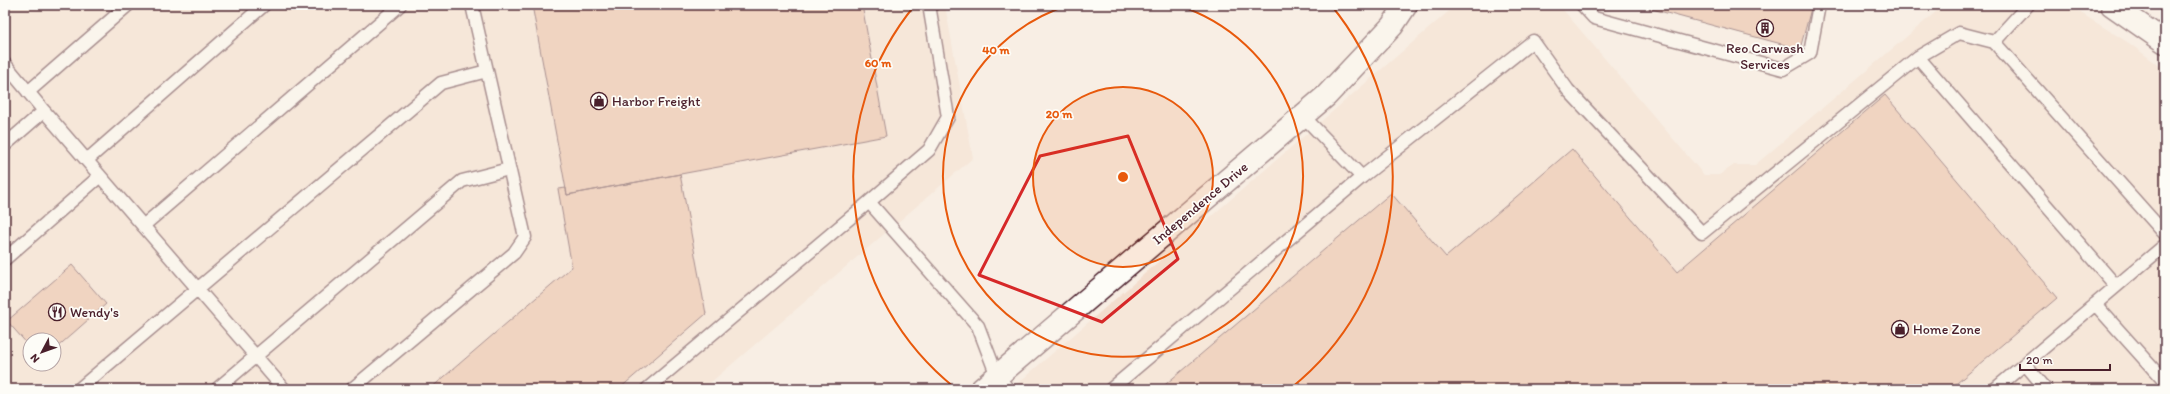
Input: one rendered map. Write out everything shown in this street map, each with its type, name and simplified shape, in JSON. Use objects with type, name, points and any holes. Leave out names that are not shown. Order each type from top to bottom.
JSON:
[{"type":"street","name":"Independence Drive","points":[[996,385],[1326,96],[1392,26],[1406,5]]},
{"type":"street","points":[[2112,5],[2165,42]]},
{"type":"lane","points":[[28,92],[128,5]]},
{"type":"lane","points":[[87,160],[264,5]]},
{"type":"lane","points":[[143,226],[400,5]]},
{"type":"lane","points":[[352,389],[514,253],[525,237],[472,5]]},
{"type":"lane","points":[[647,389],[929,150],[948,117],[929,5]]},
{"type":"lane","points":[[1582,5],[1594,18],[1783,70],[1810,53],[1819,5]]},
{"type":"lane","points":[[1994,42],[2028,5]]},
{"type":"lane","points":[[1111,389],[1362,177],[1533,41],[1568,90],[1702,233],[1918,57],[1959,33],[1994,42],[2165,234]]},
{"type":"lane","points":[[1918,57],[2116,286]]},
{"type":"lane","points":[[5,64],[284,389]]},
{"type":"lane","points":[[80,389],[441,83],[487,71]]},
{"type":"lane","points":[[5,144],[44,111]]},
{"type":"lane","points":[[1303,116],[1362,177]]},
{"type":"lane","points":[[217,389],[462,181],[509,169]]},
{"type":"lane","points":[[5,259],[100,176]]},
{"type":"lane","points":[[869,202],[978,326],[996,385]]},
{"type":"lane","points":[[1995,389],[2165,245]]},
{"type":"lane","points":[[2095,304],[2165,382]]},
{"type":"lane","points":[[2025,364],[2046,389]]},
{"type":"highlighted area","points":[[1128,136],[1178,259],[1102,322],[979,275],[1040,156]]},
{"type":"shaded area","points":[[5,5],[945,5],[973,158],[703,389],[5,389]]},
{"type":"shaded area","points":[[1456,5],[1559,5],[1704,175],[1719,175],[1734,165],[1755,165],[1944,5],[2067,5],[2129,43],[2165,70],[2165,389],[1011,389]]},
{"type":"building","points":[[532,5],[862,5],[886,136],[567,195]]},
{"type":"building","name":"Reo Carwash Services","points":[[1637,5],[1769,5],[1779,8],[1780,5],[1812,5],[1800,49]]},
{"type":"building","points":[[1885,95],[2057,298],[1950,389],[1160,389],[1391,193],[1446,257],[1572,149],[1677,272]]},
{"type":"building","points":[[680,174],[706,314],[619,389],[430,389],[572,267],[558,189],[566,188],[567,195]]},
{"type":"building","name":"Wendy's","points":[[72,265],[106,304],[62,343],[62,332],[22,332],[22,338],[7,321]]},
{"type":"place","name":"Reo Carwash Services","points":[[1765,28]]},
{"type":"place","name":"Harbor Freight","points":[[599,101]]},
{"type":"place","name":"Wendy's","points":[[57,312]]},
{"type":"place","name":"Home Zone","points":[[1900,329]]}]
